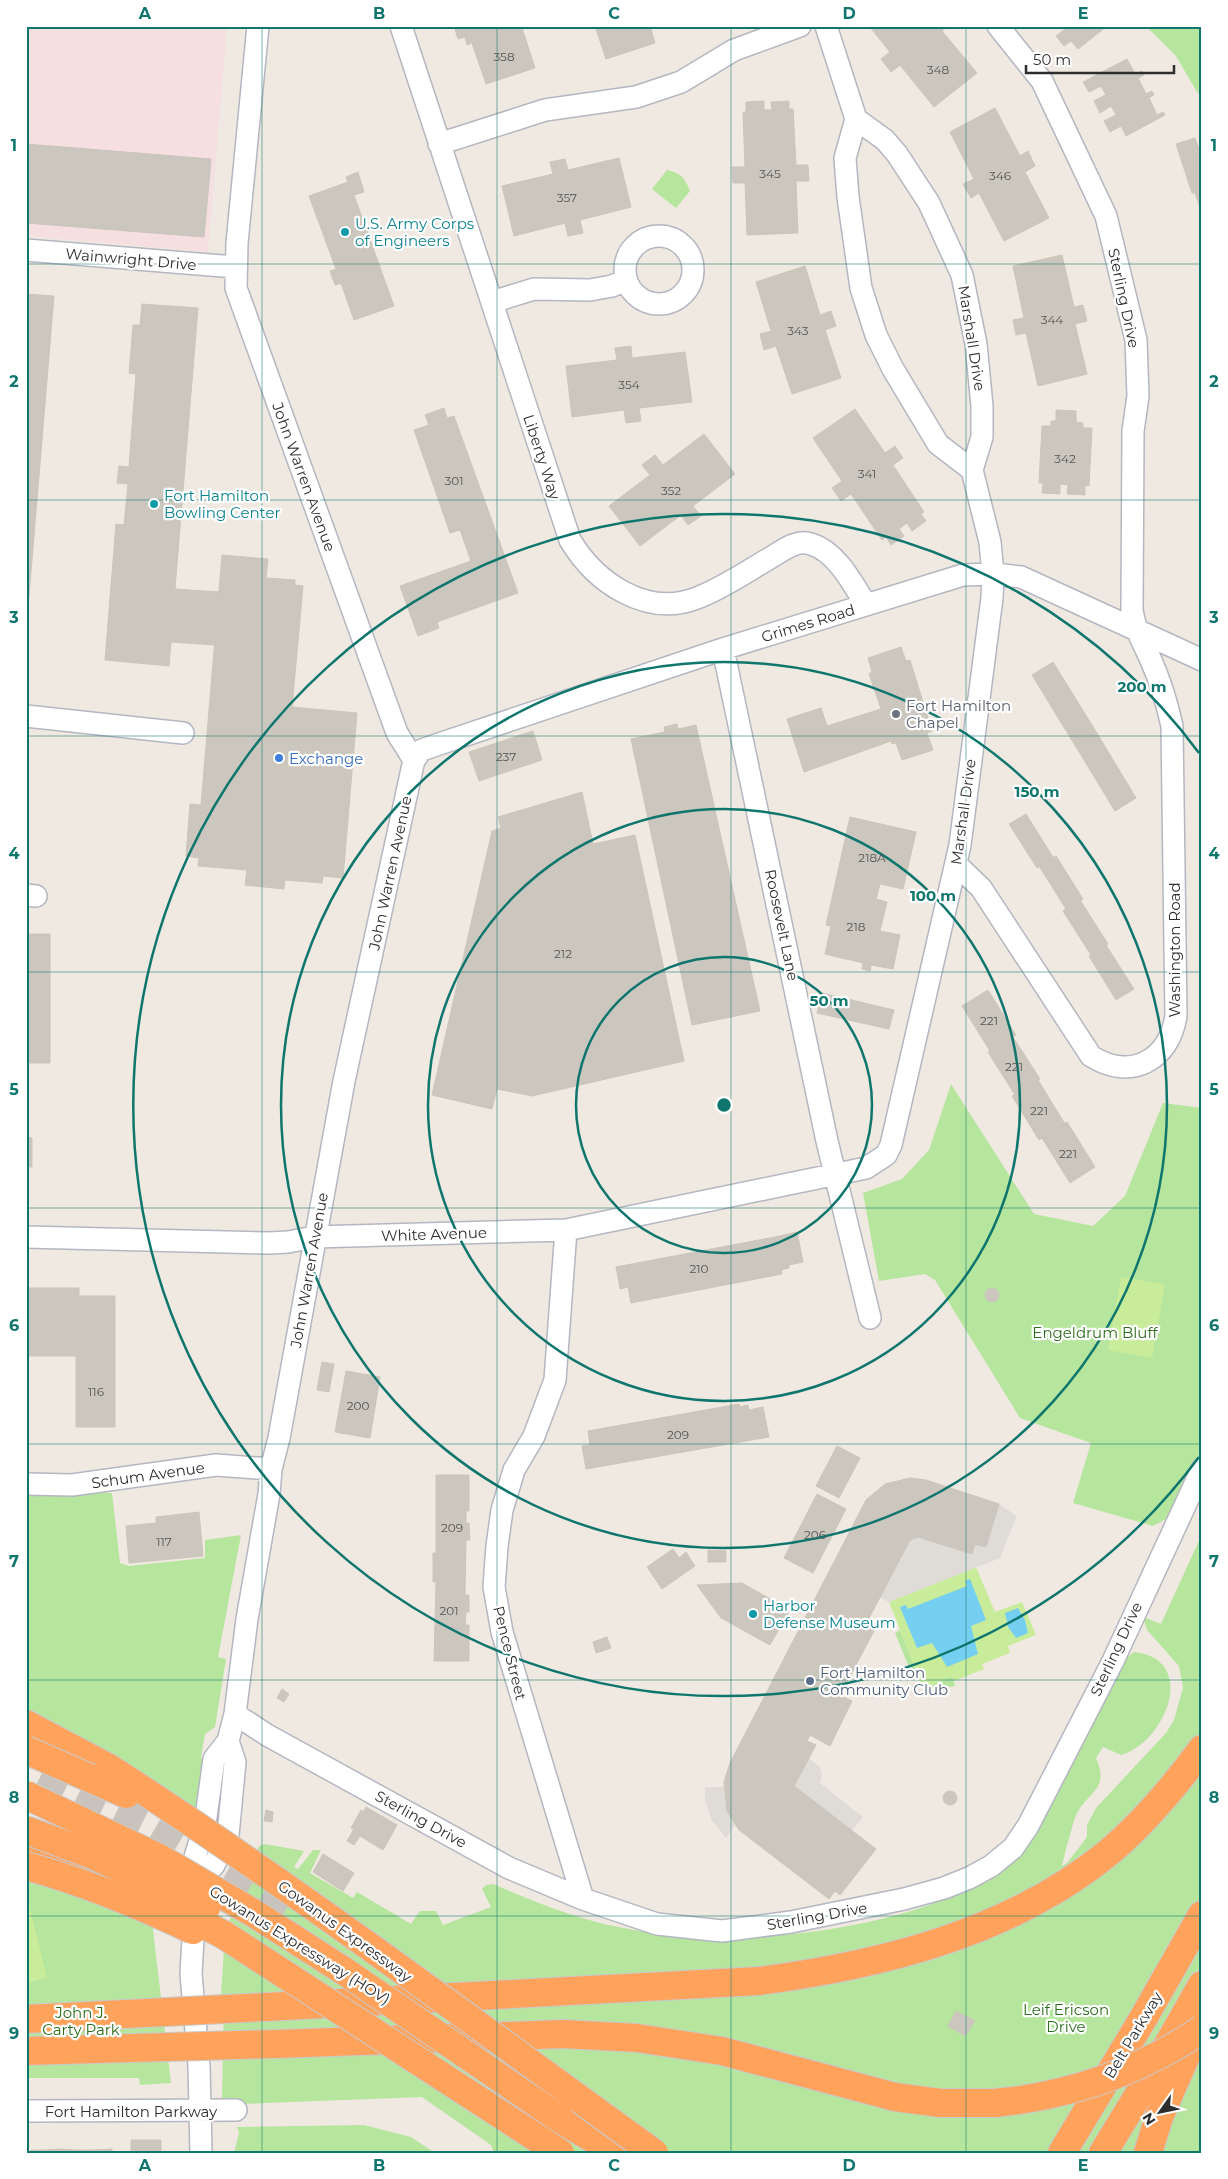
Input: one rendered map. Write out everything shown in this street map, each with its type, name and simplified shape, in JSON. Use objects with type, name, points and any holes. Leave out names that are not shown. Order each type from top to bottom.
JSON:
[{"type":"highway","name":"Gowanus Expressway","points":[[26,1724],[110,1768],[231,1850],[654,2153]]},
{"type":"highway","points":[[26,2019],[714,1985],[808,1974],[913,1950],[948,1939],[1007,1916],[1070,1880],[1096,1862],[1135,1828],[1160,1802],[1202,1749]]},
{"type":"highway","points":[[26,1750],[155,1808],[231,1850]]},
{"type":"highway","name":"Gowanus Expressway (HOV)","points":[[26,1795],[161,1859],[255,1914],[344,1971],[560,2119]]},
{"type":"highway","points":[[26,1830],[95,1856],[157,1887],[232,1919],[337,1985],[403,2042]]},
{"type":"highway","points":[[26,1852],[81,1868],[129,1887],[178,1910],[232,1940],[560,2153]]},
{"type":"highway","points":[[26,1866],[76,1879],[166,1917],[290,1978],[403,2042],[576,2153]]},
{"type":"highway","points":[[26,1875],[98,1888],[178,1910]]},
{"type":"highway","name":"Belt Parkway","points":[[1062,2153],[1128,2045],[1202,1915]]},
{"type":"highway","points":[[1103,2153],[1202,1986]]},
{"type":"highway","points":[[1148,2153],[1159,2117],[1202,2020]]},
{"type":"highway","points":[[26,2051],[563,2034],[637,2038],[722,2051],[895,2097],[940,2103],[995,2103],[1060,2092],[1115,2076],[1148,2062],[1202,2029]]},
{"type":"highway","points":[[1046,2153],[1128,2045]]},
{"type":"highway","points":[[560,2119],[605,2153]]},
{"type":"highway","points":[[560,2119],[610,2153]]},
{"type":"highway","points":[[560,2119],[617,2153]]},
{"type":"street","name":"John Warren Avenue","points":[[201,2153],[199,2066],[191,1974],[196,1886],[194,1857],[204,1824],[214,1759],[228,1741],[234,1714],[247,1619],[269,1494],[271,1469],[279,1438],[314,1237],[344,1081],[414,760],[397,732],[293,450],[236,288],[235,267],[258,26]]},
{"type":"street","name":"Liberty Way","points":[[401,26],[570,540],[582,561],[600,577],[627,595],[652,602],[674,603],[695,599],[719,589],[794,544],[811,543],[828,553],[843,570],[866,605]]},
{"type":"street","points":[[439,144],[545,110],[636,97],[681,82],[734,50],[800,26]]},
{"type":"street","points":[[826,26],[856,119],[845,158],[848,197],[861,288],[870,316],[893,369],[938,444],[972,470]]},
{"type":"street","name":"Sterling Drive","points":[[998,26],[1042,81],[1106,216],[1136,340],[1138,396],[1133,431],[1132,591],[1135,630]]},
{"type":"street","name":"Marshall Drive","points":[[836,1175],[866,1168],[877,1162],[886,1155],[890,1145],[956,864],[990,616],[993,574],[990,542],[972,470],[982,437],[982,406],[976,344],[962,275],[929,203],[902,162],[884,140],[856,119]]},
{"type":"street","name":"Wainwright Drive","points":[[26,250],[235,267]]},
{"type":"street","points":[[492,302],[534,290],[590,290],[612,286],[626,280]]},
{"type":"street","name":"Grimes Road","points":[[414,760],[422,750],[723,650],[963,575],[993,574],[1021,577],[1202,660]]},
{"type":"street","name":"Washington Road","points":[[956,864],[981,888],[1091,1056],[1115,1067],[1130,1067],[1156,1057],[1166,1047],[1174,1031],[1176,1016],[1172,726],[1165,695],[1151,658],[1135,630]]},
{"type":"street","name":"Roosevelt Lane","points":[[723,650],[836,1175],[870,1318]]},
{"type":"street","points":[[26,716],[184,733]]},
{"type":"street","name":"White Avenue","points":[[26,1237],[255,1243],[288,1242],[314,1237],[566,1230],[836,1175]]},
{"type":"street","name":"Pence Street","points":[[566,1230],[555,1380],[534,1436],[514,1470],[502,1510],[494,1587],[502,1632],[583,1899]]},
{"type":"street","name":"Schum Avenue","points":[[26,1484],[72,1485],[216,1465],[271,1469]]},
{"type":"street","name":"Sterling Drive","points":[[234,1714],[267,1735],[509,1868],[583,1899],[657,1924],[722,1931],[791,1922],[904,1899],[944,1888],[969,1878],[991,1866],[1013,1848],[1028,1826],[1113,1661],[1202,1469]]},
{"type":"street","name":"Fort Hamilton Parkway","points":[[26,2111],[201,2112],[236,2110]]},
{"type":"shaded area","points":[[26,26],[227,26],[208,252],[26,236]]},
{"type":"shaded area","points":[[999,1504],[1017,1516],[1000,1558],[889,1602],[879,1597],[910,1540],[918,1537],[972,1554],[975,1544],[986,1547]]},
{"type":"shaded area","points":[[809,1758],[820,1767],[822,1774],[820,1783],[863,1817],[852,1831],[794,1786]]},
{"type":"shaded area","points":[[705,1787],[724,1787],[727,1810],[735,1825],[726,1838],[711,1819],[705,1799]]},
{"type":"green space","points":[[1146,26],[1202,26],[1202,95],[1197,92],[1176,56]]},
{"type":"green space","points":[[667,170],[682,177],[690,191],[676,208],[652,189]]},
{"type":"green space","name":"Engeldrum Bluff","points":[[951,1084],[1034,1214],[1093,1226],[1125,1196],[1163,1103],[1202,1108],[1202,1448],[1166,1519],[1153,1526],[1073,1503],[1091,1443],[1020,1418],[935,1280],[925,1274],[879,1281],[863,1193],[902,1179],[929,1150]]},
{"type":"green space","points":[[1121,1277],[1165,1284],[1152,1358],[1108,1350]]},
{"type":"green space","points":[[112,1493],[120,1563],[129,1566],[205,1558],[205,1540],[241,1535],[218,1657],[226,1659],[215,1727],[205,1734],[201,1757],[208,1770],[197,1810],[26,1712],[26,1494]]},
{"type":"green space","name":"Leif Ericson Drive","points":[[1202,1534],[1202,2153],[494,2153],[491,2145],[422,2097],[242,2104],[240,2099],[222,2099],[224,1996],[221,1995],[225,1932],[259,1846],[265,1844],[304,1851],[294,1867],[298,1869],[313,1850],[321,1850],[310,1873],[353,1898],[357,1892],[411,1924],[420,1911],[436,1911],[443,1925],[491,1907],[482,1889],[486,1885],[493,1884],[541,1904],[590,1920],[607,1925],[661,1934],[700,1937],[782,1935],[863,1923],[902,1914],[982,1884],[999,1874],[1015,1861],[1037,1830],[1119,1664],[1134,1652],[1154,1658],[1166,1669],[1170,1684],[1169,1701],[1162,1719],[1151,1734],[1137,1747],[1121,1755],[1103,1747],[1096,1758],[1100,1768],[1101,1777],[1099,1783],[1077,1813],[1062,1866],[1067,1863],[1087,1837],[1087,1825],[1096,1808],[1166,1733],[1174,1720],[1183,1688],[1179,1666],[1147,1630],[1143,1617],[1161,1624]]},
{"type":"green space","points":[[976,1567],[995,1612],[1022,1602],[1036,1635],[1008,1646],[1010,1653],[982,1664],[984,1669],[954,1681],[952,1676],[923,1688],[889,1602]]},
{"type":"green space","points":[[900,1630],[918,1675],[913,1677],[895,1633]]},
{"type":"green space","points":[[952,1676],[955,1685],[952,1687],[944,1686],[929,1693],[924,1691],[923,1688]]},
{"type":"green space","name":"John J. Carty Park","points":[[26,1863],[146,1870],[171,2083],[140,2085],[139,2078],[26,2078]]},
{"type":"green space","points":[[26,1893],[47,1978],[26,1983]]},
{"type":"green space","points":[[364,2125],[411,2137],[435,2153],[234,2153],[239,2133],[237,2127]]},
{"type":"water","points":[[970,1579],[986,1620],[971,1626],[978,1654],[947,1667],[932,1643],[917,1648],[900,1607],[906,1605],[908,1609],[967,1586],[965,1581]]},
{"type":"water","points":[[1018,1608],[1025,1620],[1028,1633],[1016,1638],[1008,1627],[1005,1613]]},
{"type":"building","points":[[454,26],[526,26],[522,28],[535,68],[486,84],[472,43],[467,45],[465,37],[458,39]]},
{"type":"building","points":[[595,26],[650,26],[655,43],[606,59]]},
{"type":"building","points":[[869,26],[948,26],[942,31],[977,73],[934,107],[900,65],[891,72],[881,59],[890,52]]},
{"type":"building","points":[[1069,26],[1107,26],[1078,49],[1071,41],[1064,46],[1056,36]]},
{"type":"building","points":[[1127,59],[1135,74],[1142,71],[1144,75],[1106,95],[1101,86],[1089,92],[1083,82]]},
{"type":"building","points":[[1138,78],[1146,94],[1152,91],[1154,95],[1116,115],[1111,106],[1100,113],[1094,101]]},
{"type":"building","points":[[1149,98],[1157,115],[1163,112],[1165,115],[1126,136],[1121,126],[1110,132],[1104,121]]},
{"type":"building","points":[[764,101],[764,110],[772,110],[771,102],[789,101],[789,109],[793,109],[796,165],[808,165],[809,181],[796,181],[798,233],[747,235],[745,183],[733,183],[732,167],[745,167],[743,112],[746,112],[746,102]]},
{"type":"building","points":[[995,108],[1020,156],[1028,151],[1035,166],[1025,172],[1049,218],[1004,241],[979,193],[971,198],[963,184],[974,179],[950,132]]},
{"type":"building","points":[[1195,138],[1202,158],[1202,213],[1195,193],[1192,193],[1176,144]]},
{"type":"building","points":[[26,144],[211,159],[204,237],[26,223]]},
{"type":"building","points":[[619,158],[631,207],[580,220],[583,233],[568,236],[565,223],[514,236],[502,186],[553,174],[550,162],[565,159],[568,170]]},
{"type":"building","name":"U.S. Army Corps of Engineers","points":[[358,172],[364,192],[354,195],[394,306],[354,320],[341,283],[335,285],[330,271],[336,269],[309,196],[348,182],[346,177]]},
{"type":"building","points":[[1062,255],[1074,307],[1083,305],[1087,321],[1075,324],[1087,374],[1038,386],[1026,333],[1016,335],[1013,320],[1024,318],[1013,266]]},
{"type":"building","points":[[805,266],[820,315],[831,311],[836,326],[825,330],[841,378],[792,394],[776,346],[764,350],[760,334],[771,331],[756,282]]},
{"type":"building","points":[[26,294],[54,296],[26,632]]},
{"type":"building","name":"Fort Hamilton Bowling Center","points":[[142,304],[198,308],[175,589],[219,592],[215,645],[171,642],[169,666],[105,660],[116,524],[124,525],[128,484],[117,483],[119,466],[129,467],[136,374],[129,373],[133,325],[140,325]]},
{"type":"building","points":[[631,346],[632,358],[685,352],[692,402],[639,408],[641,421],[626,423],[624,410],[572,417],[566,366],[617,360],[615,348]]},
{"type":"building","points":[[444,408],[447,418],[454,416],[518,593],[437,622],[439,628],[418,636],[400,586],[471,561],[460,530],[450,533],[414,430],[429,425],[425,415]]},
{"type":"building","points":[[855,409],[885,453],[895,446],[903,458],[893,465],[924,512],[921,514],[926,521],[912,531],[907,523],[899,529],[904,536],[891,545],[886,537],[882,540],[851,494],[841,501],[832,488],[842,481],[813,438]]},
{"type":"building","points":[[1056,410],[1076,411],[1076,422],[1083,423],[1083,428],[1092,428],[1089,486],[1085,485],[1085,495],[1067,494],[1068,485],[1060,484],[1060,494],[1042,493],[1043,483],[1039,483],[1042,426],[1051,426],[1051,421],[1056,421]]},
{"type":"building","points":[[704,434],[735,474],[693,506],[701,516],[688,525],[681,515],[640,546],[609,506],[650,475],[642,465],[655,455],[663,465]]},
{"type":"building","name":"Exchange","points":[[222,555],[268,559],[266,578],[295,580],[295,585],[303,586],[292,707],[357,713],[343,878],[323,876],[322,883],[285,880],[284,889],[245,885],[247,870],[198,866],[199,858],[186,856],[190,804],[201,805]]},
{"type":"building","name":"Fort Hamilton Chapel","points":[[901,647],[906,661],[910,660],[932,731],[927,733],[933,750],[902,760],[896,743],[892,744],[891,741],[804,772],[787,719],[821,708],[827,726],[881,709],[869,674],[872,672],[868,658]]},
{"type":"building","points":[[1053,662],[1095,730],[1073,742],[1032,675]]},
{"type":"building","points":[[677,724],[678,729],[696,725],[760,1011],[692,1025],[631,739],[665,732],[664,727]]},
{"type":"building","points":[[1095,730],[1136,798],[1115,811],[1073,742]]},
{"type":"building","points":[[533,731],[542,760],[479,781],[469,752]]},
{"type":"building","points":[[582,792],[593,844],[635,835],[684,1061],[532,1096],[497,1089],[492,1109],[432,1095],[492,831],[501,828],[498,817]]},
{"type":"building","points":[[1026,814],[1053,857],[1037,868],[1009,824]]},
{"type":"building","points":[[850,817],[916,832],[903,889],[880,884],[876,899],[887,902],[880,931],[900,935],[893,969],[871,965],[870,971],[862,969],[863,963],[825,954],[831,926],[826,925]]},
{"type":"building","points":[[1056,856],[1083,899],[1066,909],[1039,866]]},
{"type":"building","points":[[1080,900],[1108,944],[1091,955],[1063,911]]},
{"type":"building","points":[[26,934],[50,934],[50,1063],[26,1063]]},
{"type":"building","points":[[1106,945],[1134,989],[1116,1000],[1089,956]]},
{"type":"building","points":[[988,990],[1016,1035],[990,1051],[962,1006]]},
{"type":"building","points":[[822,993],[894,1010],[889,1029],[817,1013]]},
{"type":"building","points":[[1013,1037],[1040,1079],[1015,1095],[988,1052]]},
{"type":"building","points":[[1038,1080],[1065,1124],[1039,1140],[1012,1096]]},
{"type":"building","points":[[1067,1122],[1095,1167],[1070,1183],[1042,1138]]},
{"type":"building","points":[[26,1137],[32,1138],[32,1167],[26,1167]]},
{"type":"building","points":[[797,1232],[803,1262],[789,1265],[789,1268],[781,1270],[775,1237]]},
{"type":"building","points":[[775,1237],[782,1274],[631,1303],[628,1287],[620,1289],[616,1267]]},
{"type":"building","points":[[26,1288],[79,1288],[79,1296],[115,1296],[115,1427],[76,1427],[76,1356],[26,1356]]},
{"type":"building","points":[[992,1288],[997,1290],[999,1295],[997,1300],[992,1302],[987,1300],[985,1295],[987,1290]]},
{"type":"building","points":[[322,1362],[334,1364],[329,1392],[317,1390]]},
{"type":"building","points":[[346,1371],[380,1377],[370,1438],[335,1432]]},
{"type":"building","points":[[739,1404],[740,1407],[748,1405],[749,1410],[763,1407],[769,1437],[586,1469],[582,1446],[590,1445],[588,1431]]},
{"type":"building","points":[[837,1446],[860,1458],[839,1498],[816,1486]]},
{"type":"building","points":[[436,1475],[469,1475],[469,1511],[466,1511],[466,1523],[469,1523],[470,1540],[466,1540],[465,1595],[469,1595],[469,1612],[466,1612],[465,1625],[469,1625],[469,1661],[434,1661],[436,1582],[433,1582],[433,1553],[436,1553]]},
{"type":"building","name":"Fort Hamilton Community Club","points":[[910,1478],[926,1480],[999,1504],[986,1547],[975,1544],[972,1554],[918,1537],[910,1540],[866,1624],[875,1629],[840,1695],[852,1701],[830,1746],[810,1735],[807,1741],[816,1745],[794,1786],[876,1849],[840,1895],[835,1891],[829,1899],[739,1830],[727,1811],[724,1782],[730,1763],[866,1500],[885,1484]]},
{"type":"building","points":[[817,1494],[846,1509],[813,1573],[784,1558]]},
{"type":"building","points":[[199,1512],[203,1556],[129,1563],[126,1526],[156,1523],[156,1517]]},
{"type":"building","points":[[673,1549],[679,1558],[686,1552],[695,1566],[662,1589],[647,1567]]},
{"type":"building","points":[[708,1550],[726,1551],[726,1562],[708,1562]]},
{"type":"building","name":"Harbor Defense Museum","points":[[742,1583],[790,1610],[770,1645],[721,1618],[697,1585]]},
{"type":"building","points":[[607,1637],[611,1648],[596,1653],[593,1642]]},
{"type":"building","points":[[282,1689],[289,1694],[284,1702],[277,1698]]},
{"type":"building","points":[[950,1791],[955,1793],[957,1798],[955,1803],[950,1805],[945,1803],[943,1798],[945,1793]]},
{"type":"building","points":[[366,1807],[397,1825],[383,1850],[360,1836],[354,1845],[347,1841],[354,1829],[351,1828],[361,1810],[363,1812]]},
{"type":"building","points":[[266,1810],[273,1812],[272,1822],[264,1821]]},
{"type":"building","points":[[323,1854],[354,1873],[343,1891],[313,1872]]},
{"type":"building","points":[[956,2011],[975,2021],[965,2036],[948,2026]]},
{"type":"building","points":[[131,2140],[161,2140],[161,2153],[131,2153]]},
{"type":"building","points":[[61,2149],[61,2153],[45,2153],[45,2150]]},
{"type":"building","points":[[61,2149],[76,2150],[76,2153],[61,2153]]},
{"type":"building","points":[[112,2149],[112,2153],[94,2153],[94,2150]]},
{"type":"building","points":[[31,2150],[45,2150],[45,2153],[31,2153]]},
{"type":"building","points":[[76,2150],[94,2150],[94,2153],[76,2153]]},
{"type":"tunnel","points":[[43,1771],[151,1824],[298,1910]]},
{"type":"place","name":"U.S. Army Corps of Engineers","points":[[345,232]]},
{"type":"place","name":"Fort Hamilton Bowling Center","points":[[154,504]]},
{"type":"place","name":"Fort Hamilton Chapel","points":[[896,714]]},
{"type":"place","name":"Exchange","points":[[279,758]]},
{"type":"place","name":"Harbor Defense Museum","points":[[753,1614]]},
{"type":"place","name":"Fort Hamilton Community Club","points":[[810,1681]]}]
